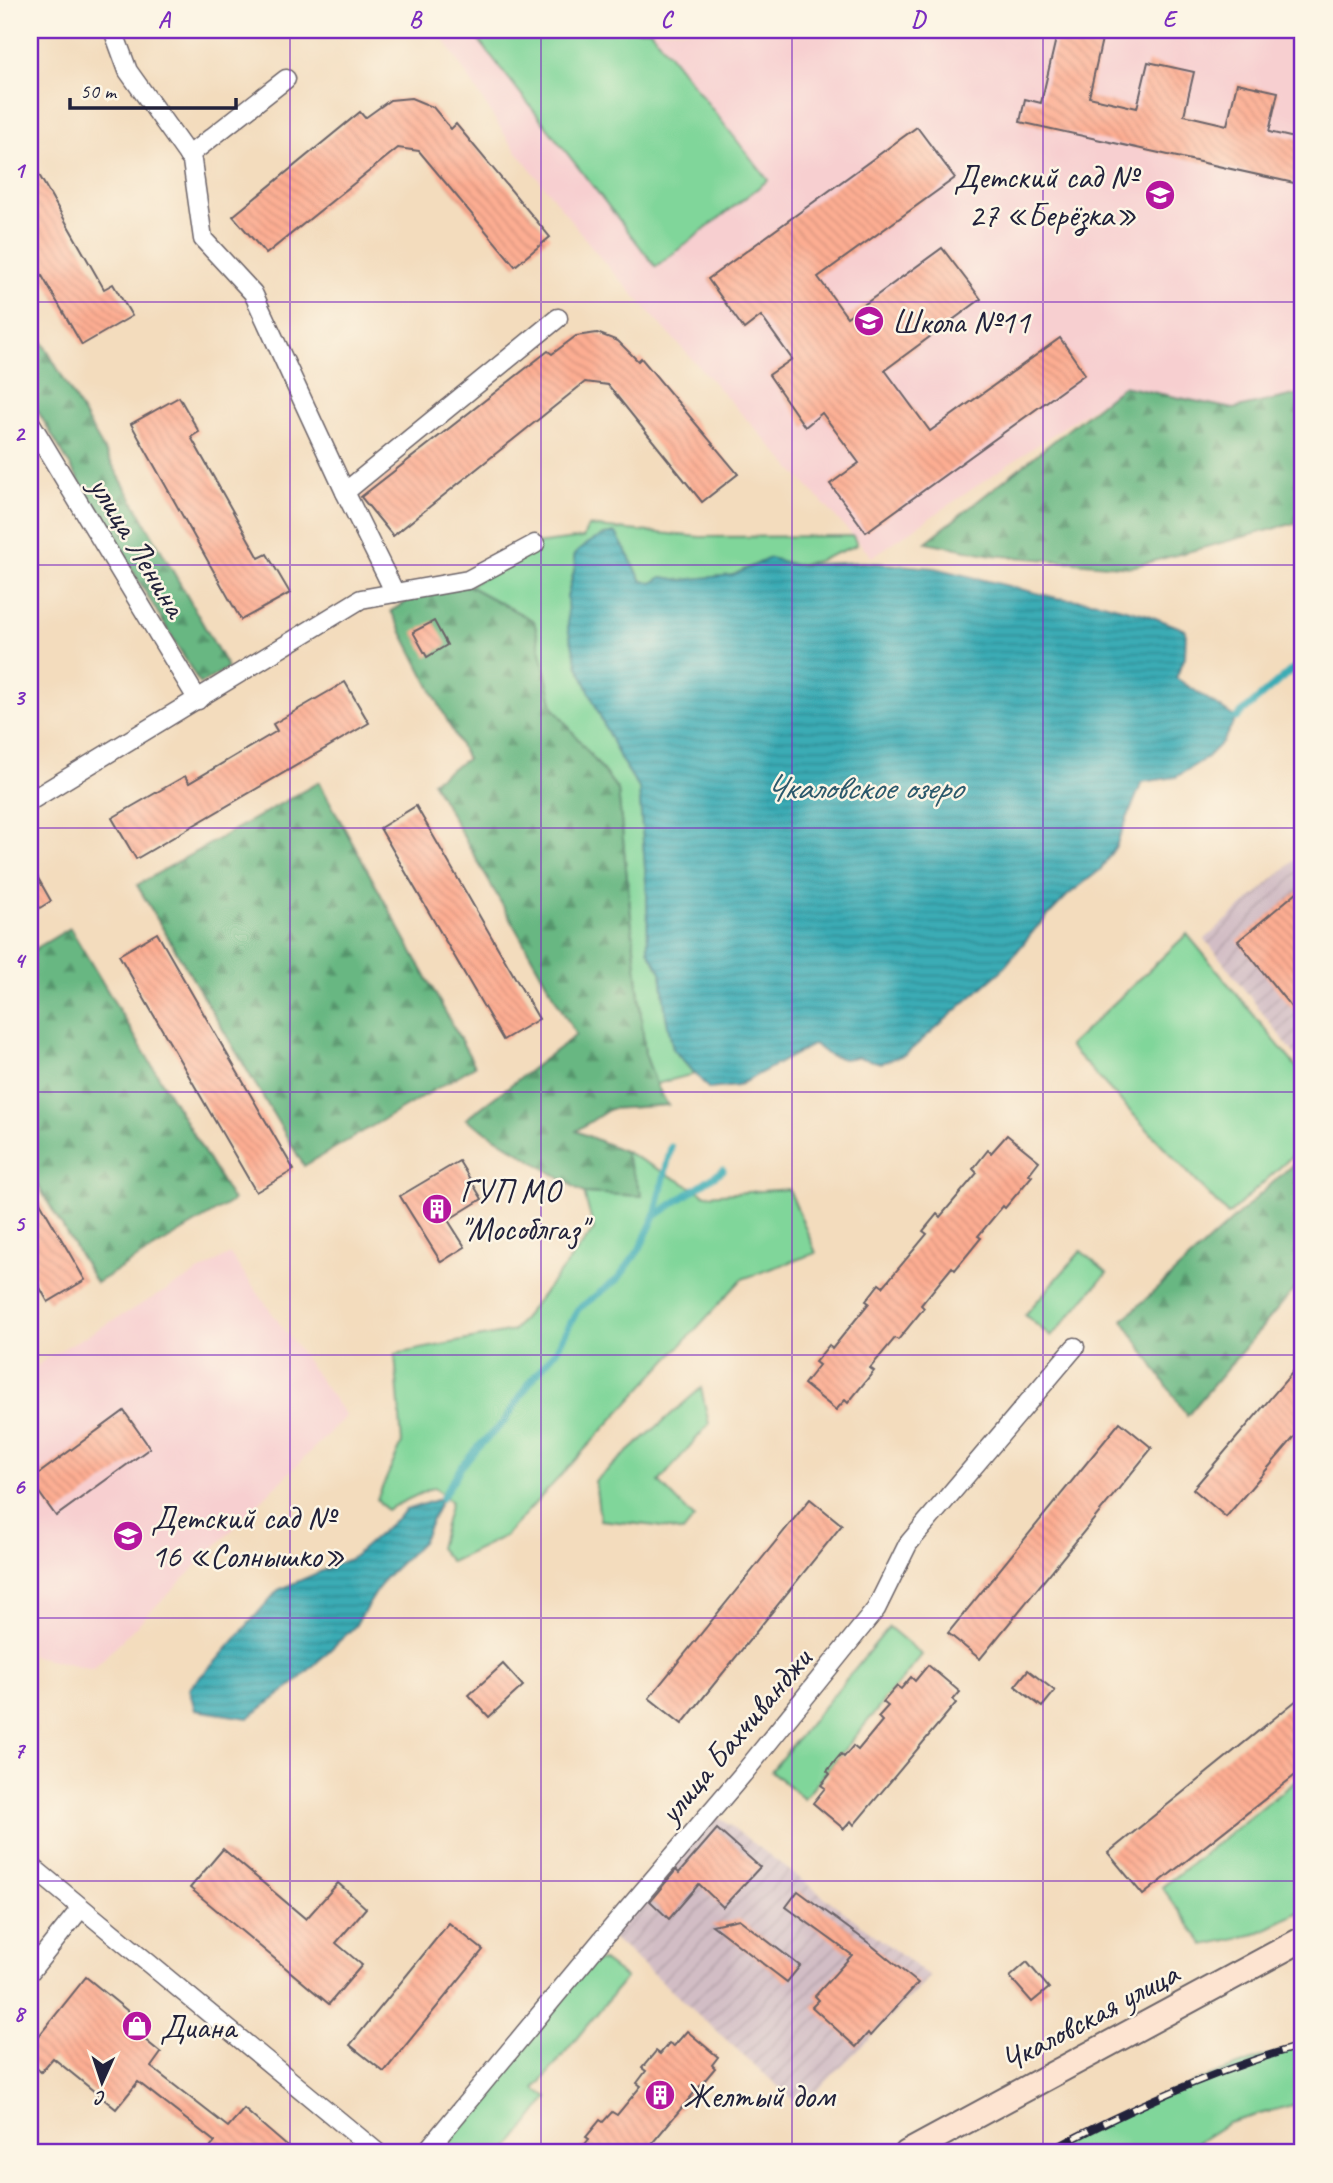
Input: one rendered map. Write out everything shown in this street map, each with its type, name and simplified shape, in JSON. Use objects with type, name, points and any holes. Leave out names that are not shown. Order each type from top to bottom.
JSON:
[{"type":"main road","name":"Чкаловская улица","points":[[907,2153],[1303,1939]]},
{"type":"street","points":[[113,30],[128,71],[192,161],[203,239],[253,293],[345,492],[396,593]]},
{"type":"street","points":[[188,156],[286,79]]},
{"type":"street","points":[[345,492],[558,318]]},
{"type":"street","name":"улица Ленина","points":[[30,422],[198,700]]},
{"type":"street","points":[[30,801],[361,599],[468,580],[535,544]]},
{"type":"street","name":"улица Бахчиванджи","points":[[425,2153],[743,1774],[860,1630],[876,1609],[908,1545],[1075,1347]]},
{"type":"street","points":[[30,1865],[378,2153]]},
{"type":"street","points":[[30,1972],[82,1908]]},
{"type":"shaded area","name":"Школа №11","points":[[438,30],[1303,30],[1303,393],[1233,409],[1123,387],[872,557],[601,259],[508,140]]},
{"type":"shaded area","points":[[1303,853],[1303,1065],[1205,939]]},
{"type":"shaded area","name":"Детский сад № 16 «Солнышко»","points":[[230,1254],[346,1416],[93,1669],[30,1655],[30,1372],[45,1359]]},
{"type":"shaded area","points":[[715,1814],[930,1977],[801,2107],[612,1937]]},
{"type":"green space","points":[[471,30],[650,30],[768,180],[656,267]]},
{"type":"green space","points":[[30,320],[228,668],[200,684],[30,398]]},
{"type":"green space","points":[[1123,386],[1233,409],[1303,393],[1303,521],[1131,567],[992,555],[926,542]]},
{"type":"green space","points":[[588,526],[700,537],[853,536],[857,545],[817,561],[795,565],[770,558],[733,575],[682,580],[662,577],[652,583],[642,581],[616,533],[603,535],[574,555],[575,567],[567,597],[578,666],[621,760],[639,788],[648,950],[661,972],[673,1049],[694,1074],[656,1084],[645,1054],[618,790],[553,707],[534,621],[469,586],[535,544],[583,538]]},
{"type":"green space","points":[[437,584],[469,586],[534,621],[553,707],[618,790],[645,1054],[656,1084],[668,1105],[610,1109],[576,1131],[624,1151],[642,1196],[584,1193],[466,1119],[576,1035],[432,781],[467,759],[391,611]]},
{"type":"green space","points":[[319,782],[475,1066],[304,1166],[137,885]]},
{"type":"green space","points":[[70,928],[233,1201],[96,1283],[30,1172],[30,952]]},
{"type":"green space","points":[[1187,934],[1303,1075],[1303,1146],[1228,1215],[1069,1046]]},
{"type":"green space","points":[[624,1151],[706,1195],[789,1189],[816,1253],[742,1279],[505,1536],[451,1562],[439,1548],[451,1502],[434,1487],[386,1510],[377,1499],[402,1443],[395,1354],[513,1331],[594,1230],[584,1193],[641,1196]]},
{"type":"green space","points":[[1303,1155],[1303,1279],[1187,1416],[1123,1320]]},
{"type":"green space","points":[[1081,1251],[1107,1273],[1051,1337],[1025,1315]]},
{"type":"green space","points":[[701,1388],[709,1424],[659,1482],[694,1518],[683,1532],[600,1520],[595,1481]]},
{"type":"green space","points":[[889,1627],[922,1655],[804,1799],[771,1771]]},
{"type":"green space","points":[[1303,1775],[1303,1910],[1256,1934],[1204,1945],[1162,1887]]},
{"type":"green space","points":[[602,1960],[626,1978],[535,2089],[548,2098],[505,2153],[435,2153],[590,1963]]},
{"type":"green space","points":[[1303,2045],[1303,2102],[1228,2123],[1181,2153],[1046,2153],[1172,2092],[1237,2066]]},
{"type":"water","name":"Чкаловское озеро","points":[[616,533],[642,581],[652,583],[662,577],[682,580],[733,575],[770,558],[795,565],[862,562],[935,568],[1057,598],[1099,602],[1145,614],[1186,630],[1185,657],[1176,678],[1236,718],[1223,741],[1206,758],[1176,777],[1142,782],[1116,846],[1100,870],[1068,895],[1035,929],[1002,970],[906,1054],[881,1063],[858,1057],[844,1059],[828,1055],[814,1044],[737,1086],[709,1089],[673,1049],[661,972],[648,950],[639,788],[621,760],[604,725],[578,666],[568,629],[567,597],[575,567],[574,555],[593,540]]},
{"type":"water","points":[[442,1498],[422,1542],[385,1578],[355,1626],[294,1684],[248,1718],[195,1710],[189,1688],[278,1590],[352,1558],[406,1510]]},
{"type":"building","points":[[1058,30],[1104,30],[1089,97],[1137,108],[1148,62],[1194,72],[1184,115],[1227,125],[1237,83],[1278,92],[1269,132],[1303,140],[1303,185],[1020,122],[1025,99],[1041,103]]},
{"type":"building","points":[[411,98],[433,107],[451,129],[456,124],[550,237],[515,266],[419,151],[398,148],[266,254],[233,216],[360,112],[365,118],[390,100]]},
{"type":"building","points":[[917,127],[955,178],[818,277],[847,317],[942,248],[981,299],[885,370],[930,431],[1060,338],[1085,374],[866,532],[830,484],[859,463],[822,413],[805,427],[769,375],[792,359],[761,316],[744,329],[708,279]]},
{"type":"building","points":[[30,159],[104,289],[113,284],[132,316],[82,345],[30,255]]},
{"type":"building","points":[[597,333],[618,341],[638,361],[641,358],[738,474],[702,502],[608,385],[585,382],[393,536],[361,497],[548,351],[552,354],[576,336]]},
{"type":"building","points":[[179,397],[199,432],[191,437],[259,558],[267,554],[290,593],[241,620],[131,424]]},
{"type":"building","points":[[434,621],[447,645],[427,657],[413,632]]},
{"type":"building","points":[[345,682],[369,723],[136,859],[112,818],[185,776],[189,783],[277,731],[273,724]]},
{"type":"building","points":[[416,806],[539,1019],[503,1040],[380,828]]},
{"type":"building","points":[[30,864],[51,901],[30,914]]},
{"type":"building","points":[[1303,887],[1303,1022],[1238,941]]},
{"type":"building","points":[[157,933],[294,1170],[256,1192],[119,955]]},
{"type":"building","points":[[1007,1135],[1039,1161],[1029,1174],[1032,1176],[978,1236],[981,1238],[955,1270],[952,1267],[921,1305],[924,1308],[870,1368],[874,1371],[848,1403],[845,1400],[836,1410],[804,1384],[819,1365],[815,1362],[829,1345],[832,1349],[869,1303],[866,1301],[879,1284],[883,1287],[927,1234],[923,1231],[937,1214],[940,1217],[977,1173],[973,1169],[988,1150],[991,1153]]},
{"type":"building","name":"ГУП МО \"Мособлгаз\"","points":[[459,1161],[482,1199],[448,1220],[465,1247],[441,1262],[400,1196]]},
{"type":"building","points":[[30,1185],[85,1280],[48,1302],[30,1270]]},
{"type":"building","points":[[1303,1360],[1303,1427],[1226,1517],[1193,1489]]},
{"type":"building","points":[[124,1411],[150,1448],[56,1516],[30,1480]]},
{"type":"building","points":[[1120,1422],[1152,1448],[980,1659],[948,1633]]},
{"type":"building","points":[[810,1499],[842,1525],[682,1724],[649,1698]]},
{"type":"building","points":[[503,1664],[523,1686],[489,1717],[469,1695]]},
{"type":"building","points":[[928,1665],[960,1692],[953,1700],[956,1703],[854,1825],[851,1821],[844,1829],[813,1803],[825,1788],[821,1785],[830,1774],[827,1771],[841,1754],[844,1757],[853,1746],[858,1750],[882,1721],[878,1717],[888,1706],[883,1702],[897,1686],[901,1689],[911,1677],[915,1681]]},
{"type":"building","points":[[1028,1670],[1055,1691],[1042,1707],[1015,1686]]},
{"type":"building","points":[[1303,1695],[1303,1769],[1143,1895],[1108,1853]]},
{"type":"building","points":[[717,1829],[760,1867],[723,1907],[699,1884],[669,1919],[650,1901],[676,1870],[679,1873]]},
{"type":"building","points":[[223,1849],[306,1919],[338,1883],[366,1908],[336,1943],[362,1965],[329,2004],[190,1888]]},
{"type":"building","points":[[798,1891],[918,1983],[870,2036],[868,2033],[856,2047],[812,2007],[819,2000],[815,1996],[852,1955],[786,1907]]},
{"type":"building","points":[[739,1919],[800,1966],[787,1982],[712,1925]]},
{"type":"building","points":[[449,1923],[483,1950],[384,2072],[350,2045]]},
{"type":"building","points":[[1027,1962],[1049,1988],[1032,2002],[1010,1977]]},
{"type":"building","points":[[86,1977],[151,2030],[144,2039],[161,2053],[151,2067],[228,2127],[244,2109],[295,2153],[206,2153],[215,2142],[138,2082],[116,2109],[53,2058],[41,2072],[30,2063],[30,2047]]},
{"type":"building","name":"Желтый дом","points":[[687,2031],[718,2057],[712,2065],[715,2068],[644,2153],[578,2153],[589,2139],[586,2137],[600,2120],[603,2122],[612,2112],[617,2115],[641,2086],[637,2083],[646,2071],[642,2068],[656,2051],[660,2054],[669,2043],[674,2046]]},
{"type":"waterway","points":[[1236,718],[1303,660]]},
{"type":"waterway","points":[[442,1498],[461,1467],[504,1422],[530,1382],[556,1351],[578,1309],[618,1279],[639,1250],[655,1216],[671,1147]]},
{"type":"waterway","points":[[655,1216],[723,1170]]},
{"type":"railway","points":[[1046,2153],[1172,2092],[1237,2066],[1303,2045]]},
{"type":"place","name":"Детский сад № 27 «Берёзка»","points":[[1160,195]]},
{"type":"place","name":"Школа №11","points":[[869,321]]},
{"type":"place","name":"ГУП МО \"Мособлгаз\"","points":[[437,1209]]},
{"type":"place","name":"Детский сад № 16 «Солнышко»","points":[[128,1536]]},
{"type":"place","name":"Диана","points":[[137,2026]]},
{"type":"place","name":"Желтый дом","points":[[660,2095]]}]
